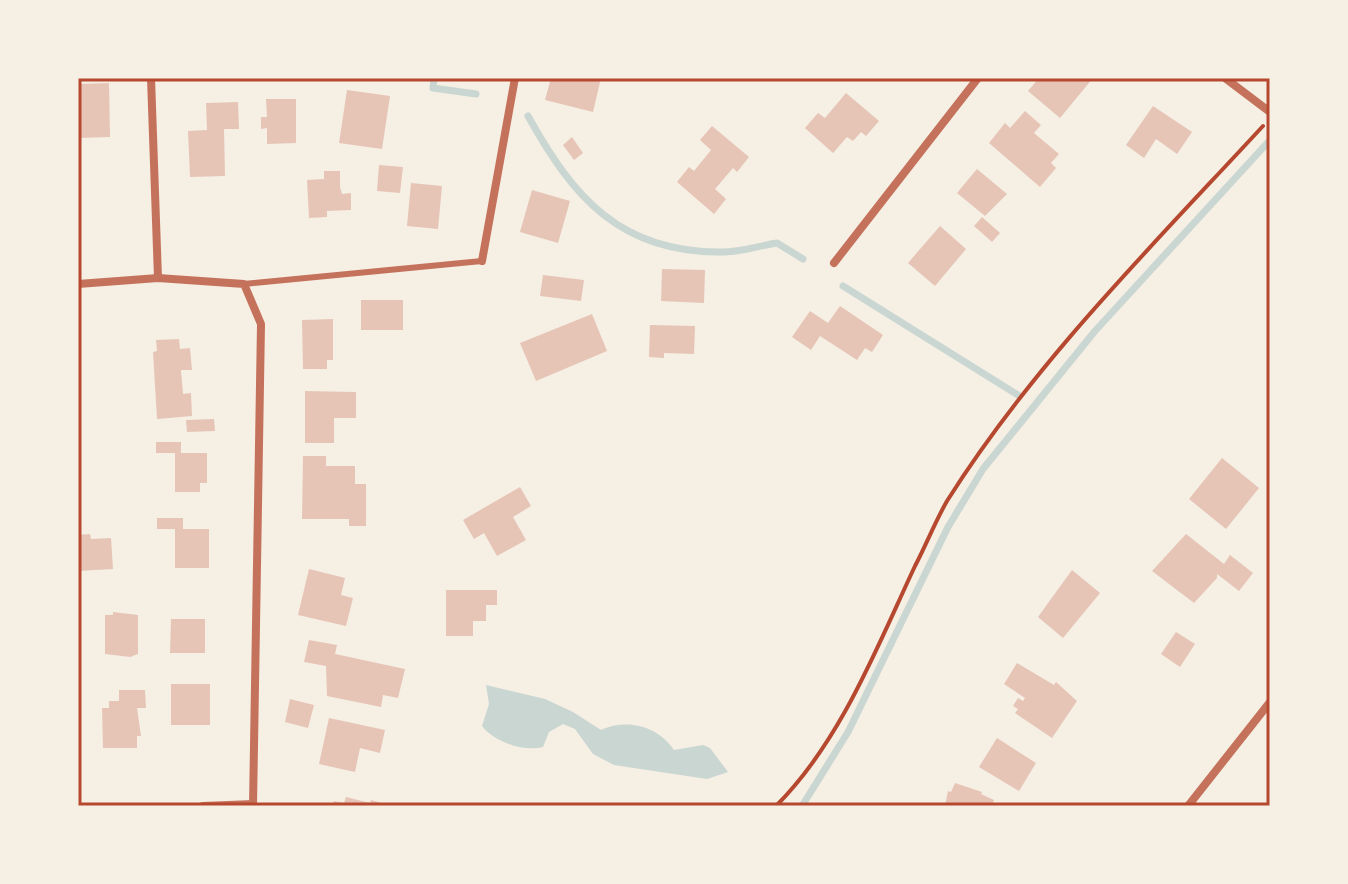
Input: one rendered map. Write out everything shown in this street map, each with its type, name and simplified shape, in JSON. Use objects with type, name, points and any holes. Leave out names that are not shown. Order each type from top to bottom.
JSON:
[{"type":"street","points":[[151,78],[158,278]]},
{"type":"street","points":[[482,261],[515,78]]},
{"type":"street","points":[[834,263],[978,78]]},
{"type":"street","points":[[1225,78],[1270,112]]},
{"type":"street","points":[[78,284],[158,278],[244,284],[261,324],[253,805],[203,806]]},
{"type":"street","points":[[1188,806],[1270,702]]},
{"type":"lane","points":[[244,284],[482,261]]},
{"type":"path","points":[[776,806],[824,742],[861,680],[945,505],[975,460],[1088,317],[1270,118]]},
{"type":"shaded area","points":[[486,685],[545,699],[601,730],[621,725],[641,726],[660,735],[674,750],[703,745],[710,748],[728,772],[707,779],[614,765],[593,754],[575,729],[563,724],[549,732],[543,747],[527,748],[510,744],[494,737],[482,726],[489,704]]},
{"type":"building","points":[[551,78],[601,78],[593,112],[545,100]]},
{"type":"building","points":[[1039,78],[1093,78],[1060,118],[1028,91]]},
{"type":"building","points":[[109,83],[110,137],[78,138],[78,84]]},
{"type":"building","points":[[347,90],[390,96],[382,149],[339,143]]},
{"type":"building","points":[[846,93],[879,121],[866,136],[861,132],[853,141],[847,137],[833,153],[805,128],[818,113],[825,118]]},
{"type":"building","points":[[266,99],[296,99],[296,143],[267,144],[267,128],[261,129],[261,117],[267,117]]},
{"type":"building","points":[[238,102],[239,129],[224,129],[225,176],[190,177],[188,131],[207,130],[206,103]]},
{"type":"building","points":[[1153,106],[1192,132],[1177,154],[1156,139],[1144,158],[1126,145]]},
{"type":"building","points":[[1025,111],[1041,125],[1034,133],[1059,154],[1051,163],[1056,168],[1040,187],[989,143],[1005,123],[1010,128]]},
{"type":"building","points":[[712,126],[749,157],[737,172],[733,168],[715,189],[726,199],[714,214],[677,182],[689,167],[694,171],[711,150],[700,140]]},
{"type":"building","points":[[572,137],[583,153],[574,160],[563,145]]},
{"type":"building","points":[[379,165],[403,167],[400,193],[377,191]]},
{"type":"building","points":[[977,169],[1007,194],[985,216],[957,193]]},
{"type":"building","points":[[324,171],[340,171],[342,194],[351,193],[351,210],[327,211],[327,217],[309,218],[307,180],[324,179]]},
{"type":"building","points":[[411,183],[442,186],[438,229],[407,226]]},
{"type":"building","points":[[532,190],[570,201],[558,243],[520,232]]},
{"type":"building","points":[[982,217],[1000,233],[992,242],[974,226]]},
{"type":"building","points":[[940,226],[966,249],[935,286],[908,263]]},
{"type":"building","points":[[662,269],[705,270],[704,303],[661,301]]},
{"type":"building","points":[[543,275],[584,280],[581,301],[540,296]]},
{"type":"building","points":[[361,300],[403,300],[403,330],[361,330]]},
{"type":"building","points":[[840,306],[883,335],[872,352],[865,348],[857,360],[820,336],[811,350],[792,337],[810,311],[828,323]]},
{"type":"building","points":[[592,314],[607,351],[536,381],[520,343]]},
{"type":"building","points":[[333,319],[333,360],[327,360],[327,369],[303,369],[302,320]]},
{"type":"building","points":[[650,325],[695,326],[694,354],[664,353],[664,358],[649,357]]},
{"type":"building","points":[[179,339],[180,349],[190,348],[192,370],[181,370],[183,394],[191,393],[192,416],[157,419],[153,352],[157,351],[156,340]]},
{"type":"building","points":[[305,391],[356,392],[356,418],[334,418],[334,443],[305,443]]},
{"type":"building","points":[[214,419],[215,431],[187,432],[186,420]]},
{"type":"building","points":[[156,442],[181,442],[181,453],[207,453],[207,483],[200,483],[200,492],[175,492],[175,453],[156,453]]},
{"type":"building","points":[[303,456],[326,456],[326,466],[355,466],[355,484],[366,484],[366,526],[349,526],[349,519],[302,519]]},
{"type":"building","points":[[1222,458],[1259,488],[1226,529],[1189,499]]},
{"type":"building","points":[[520,487],[531,506],[513,517],[526,540],[497,556],[484,533],[474,539],[463,520]]},
{"type":"building","points":[[157,518],[183,518],[183,529],[209,529],[209,568],[175,568],[175,529],[157,529]]},
{"type":"building","points":[[90,534],[91,539],[111,538],[113,569],[78,571],[78,535]]},
{"type":"building","points":[[1186,534],[1224,564],[1230,555],[1253,573],[1239,591],[1217,574],[1217,578],[1194,603],[1152,571]]},
{"type":"building","points":[[309,569],[345,578],[341,595],[353,598],[346,626],[298,615]]},
{"type":"building","points":[[1072,570],[1100,593],[1063,638],[1038,617]]},
{"type":"building","points":[[446,590],[497,590],[497,605],[486,605],[486,621],[473,621],[473,636],[446,636]]},
{"type":"building","points":[[113,612],[138,615],[138,654],[130,657],[105,654],[105,615],[113,615]]},
{"type":"building","points":[[171,619],[205,619],[205,653],[170,653]]},
{"type":"building","points":[[1176,632],[1195,644],[1180,667],[1161,654]]},
{"type":"building","points":[[309,640],[337,645],[335,654],[405,669],[398,698],[383,695],[381,707],[327,696],[326,666],[304,662]]},
{"type":"building","points":[[1017,663],[1054,685],[1056,682],[1077,701],[1052,738],[1015,713],[1018,709],[1013,706],[1018,698],[1023,701],[1025,698],[1004,684]]},
{"type":"building","points":[[171,684],[210,684],[210,725],[171,725]]},
{"type":"building","points":[[119,690],[145,690],[146,708],[137,708],[141,736],[137,736],[137,748],[103,748],[102,708],[109,708],[109,701],[119,701]]},
{"type":"building","points":[[290,699],[314,705],[308,728],[285,722]]},
{"type":"building","points":[[329,718],[385,730],[380,753],[360,748],[355,772],[319,764]]},
{"type":"building","points":[[997,738],[1036,763],[1019,791],[979,767]]},
{"type":"building","points":[[955,783],[982,792],[994,800],[992,806],[945,806],[948,791],[951,792]]},
{"type":"building","points":[[346,797],[392,806],[332,806],[334,801],[344,803]]},
{"type":"waterway","points":[[434,78],[433,88],[476,94]]},
{"type":"waterway","points":[[528,116],[563,172],[582,195],[628,231],[655,243],[686,250],[729,252],[777,243],[803,259]]},
{"type":"waterway","points":[[802,806],[848,732],[948,527],[983,469],[1095,331],[1270,140]]},
{"type":"waterway","points":[[843,286],[1018,395]]}]
